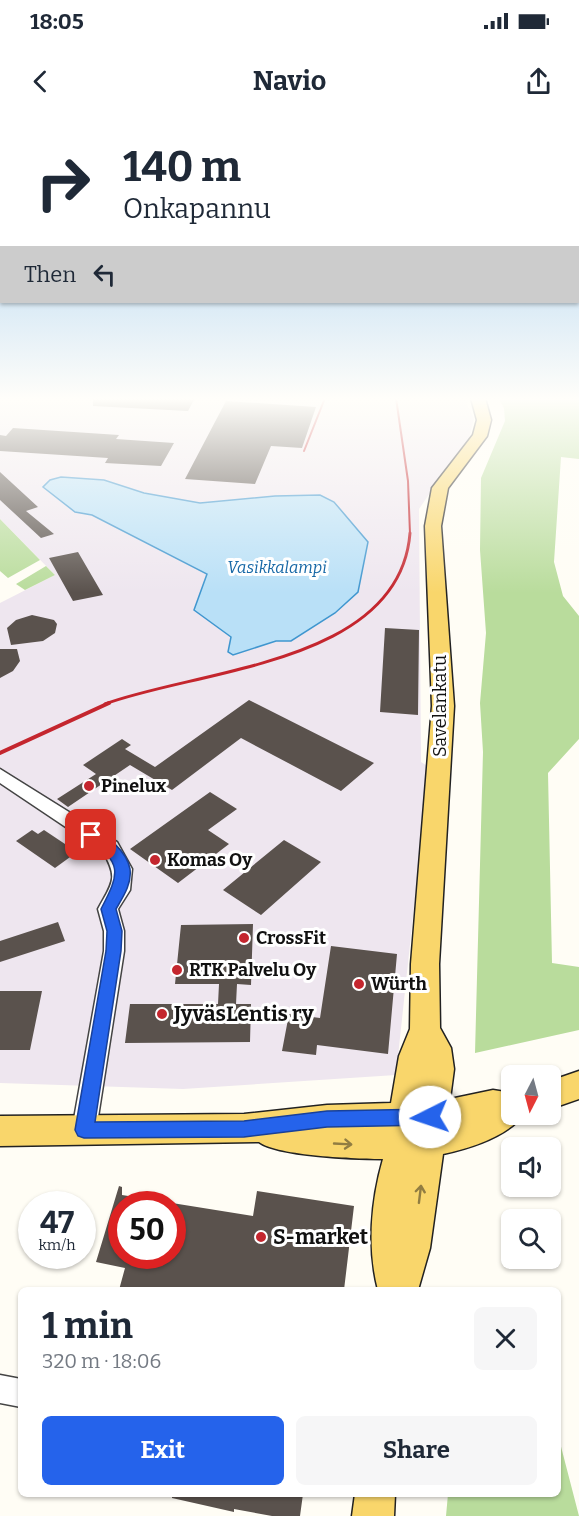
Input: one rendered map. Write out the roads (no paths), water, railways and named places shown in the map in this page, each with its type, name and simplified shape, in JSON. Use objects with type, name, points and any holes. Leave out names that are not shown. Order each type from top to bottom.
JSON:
[{"type":"main road","name":"Savelankatu","points":[[398,1287],[405,1277],[413,1248],[417,1130],[415,1046],[425,1030],[425,964],[443,706],[432,526],[440,489],[460,463]]},
{"type":"main road","points":[[561,1091],[579,1085]]},
{"type":"main road","points":[[0,1131],[244,1129],[327,1143],[417,1130],[461,1135],[501,1117]]},
{"type":"main road","points":[[373,1516],[375,1497]]},
{"type":"street","points":[[0,775],[110,847],[123,868],[120,890],[108,909],[114,931],[114,951],[84,1130]]},
{"type":"street","points":[[0,1389],[18,1392]]},
{"type":"water","name":"Vasikkalampi","points":[[61,477],[104,480],[144,493],[200,503],[275,496],[320,495],[334,502],[368,542],[358,592],[335,613],[291,641],[276,641],[233,655],[228,652],[231,637],[194,610],[207,574],[92,515],[75,512],[43,487],[50,480]]},
{"type":"railway","points":[[405,463],[410,533]]},
{"type":"railway","points":[[105,704],[241,669],[289,654],[334,635],[371,610],[398,577],[410,533]]},
{"type":"railway","points":[[0,753],[109,703]]},
{"type":"place","name":"Pinelux","points":[[89,786]]},
{"type":"place","name":"Komas Oy","points":[[155,860]]},
{"type":"place","name":"CrossFit","points":[[244,938]]},
{"type":"place","name":"RTK Palvelu Oy","points":[[177,970]]},
{"type":"place","name":"Würth","points":[[359,984]]},
{"type":"place","name":"JyväsLentis ry","points":[[162,1014]]},
{"type":"place","name":"S-market","points":[[261,1237]]}]
